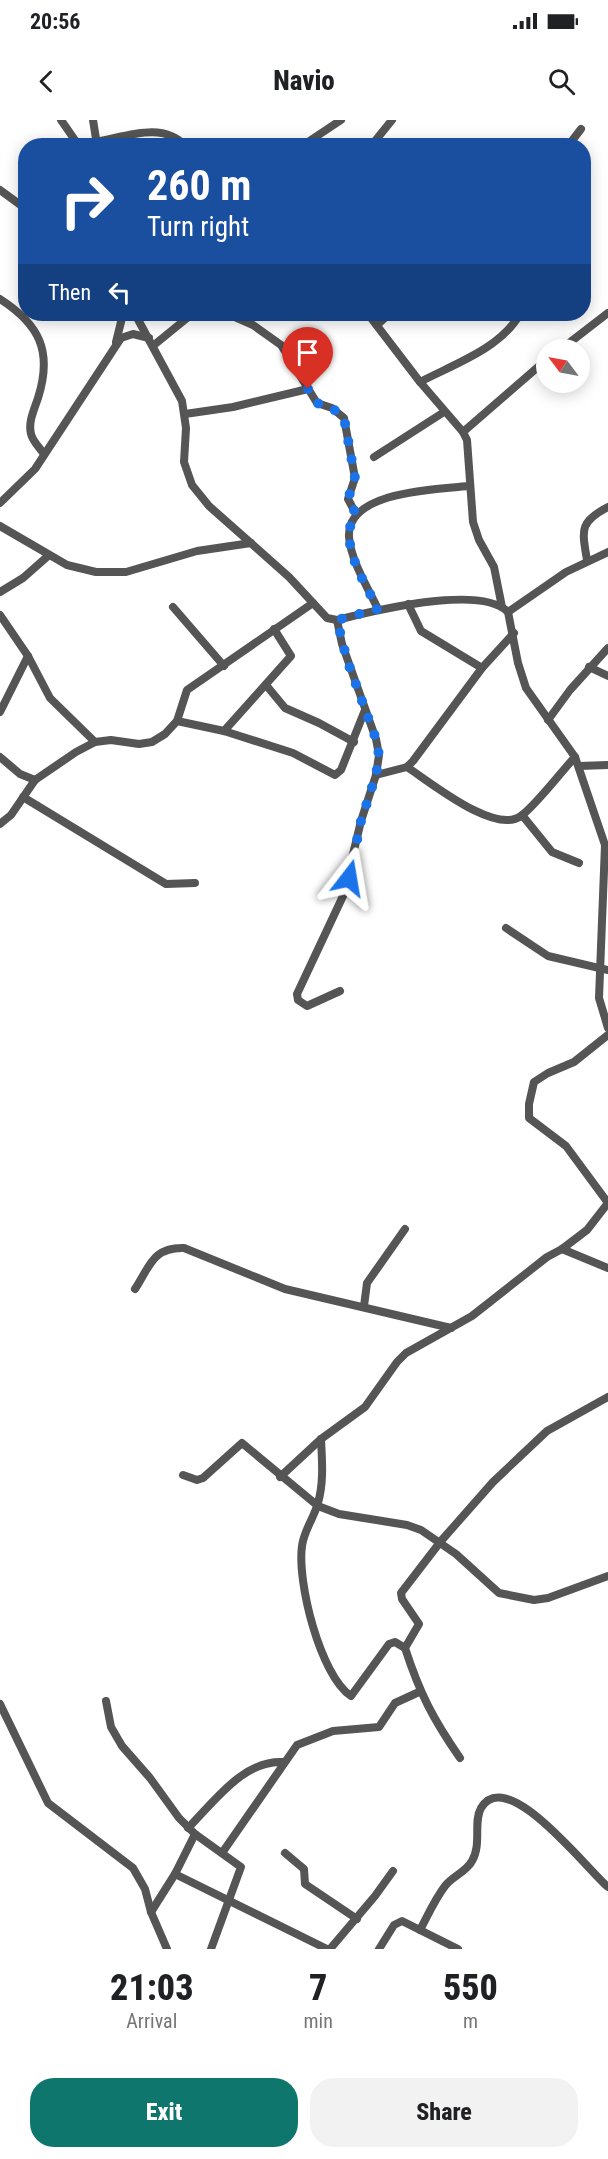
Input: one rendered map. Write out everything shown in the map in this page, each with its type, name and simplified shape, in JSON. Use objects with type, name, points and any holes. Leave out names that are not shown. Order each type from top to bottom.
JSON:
[{"type":"street","points":[[61,120],[73,138]]},
{"type":"street","points":[[93,120],[95,138]]},
{"type":"street","points":[[314,138],[341,120]]},
{"type":"street","points":[[377,138],[392,120]]},
{"type":"street","points":[[574,138],[581,129]]},
{"type":"street","points":[[124,138],[156,131],[176,135],[178,138]]},
{"type":"street","points":[[0,190],[18,203]]},
{"type":"street","points":[[0,299],[18,311]]},
{"type":"street","points":[[574,339],[608,313]]},
{"type":"street","points":[[29,321],[39,335],[44,366],[41,388],[30,421],[32,436],[44,454]]},
{"type":"street","points":[[116,345],[121,321]]},
{"type":"street","points":[[139,321],[182,401],[185,414],[183,450],[186,472],[192,485],[209,506],[251,543],[327,618],[337,620],[408,604],[474,599],[489,600],[505,609]]},
{"type":"street","points":[[151,342],[182,321]]},
{"type":"street","points":[[244,321],[281,345],[317,403],[332,408],[344,418],[355,478],[348,499],[356,514]]},
{"type":"street","points":[[374,321],[444,412],[463,432],[468,449],[469,486],[476,531],[494,567],[514,633],[518,663],[526,688],[577,761],[605,845],[600,1008],[608,1028]]},
{"type":"street","points":[[377,325],[381,321]]},
{"type":"street","points":[[420,382],[482,351],[514,321]]},
{"type":"street","points":[[0,502],[35,468],[121,338],[134,334],[151,342]]},
{"type":"street","points":[[463,432],[536,369]]},
{"type":"street","points":[[185,414],[233,407],[308,389]]},
{"type":"street","points":[[374,457],[444,412]]},
{"type":"street","points":[[378,609],[349,538],[352,520],[356,514],[364,507],[395,496],[469,486]]},
{"type":"street","points":[[587,560],[582,533],[585,524],[589,517],[608,507]]},
{"type":"street","points":[[0,526],[48,556],[79,570],[126,572],[197,551],[251,543]]},
{"type":"street","points":[[505,609],[587,560],[608,552]]},
{"type":"street","points":[[0,592],[23,578],[48,556]]},
{"type":"street","points":[[0,824],[11,815],[35,780],[94,742],[111,740],[140,744],[152,742],[165,734],[177,721],[187,690],[313,603]]},
{"type":"street","points":[[408,604],[421,632],[482,668]]},
{"type":"street","points":[[173,607],[224,666]]},
{"type":"street","points":[[0,615],[28,656],[50,698],[94,742]]},
{"type":"street","points":[[337,620],[342,644],[376,739],[379,755],[376,775],[361,821],[343,896],[297,994],[298,1000],[307,1006],[340,991]]},
{"type":"street","points":[[224,731],[291,656],[274,629]]},
{"type":"street","points":[[376,775],[407,767],[482,668],[514,633]]},
{"type":"street","points":[[548,720],[589,667],[608,648]]},
{"type":"street","points":[[0,712],[28,656]]},
{"type":"street","points":[[589,667],[608,676]]},
{"type":"street","points":[[266,685],[285,708],[327,726],[354,742]]},
{"type":"street","points":[[177,721],[224,731],[293,753],[332,775],[341,770],[365,710]]},
{"type":"street","points":[[0,757],[20,774],[35,780]]},
{"type":"street","points":[[407,767],[478,813],[505,821],[522,815],[577,761]]},
{"type":"street","points":[[577,761],[608,765]]},
{"type":"street","points":[[23,797],[166,884],[195,883]]},
{"type":"street","points":[[522,815],[552,852],[579,863]]},
{"type":"street","points":[[506,928],[548,956],[602,967]]},
{"type":"street","points":[[602,967],[608,951]]},
{"type":"street","points":[[280,1477],[321,1439],[365,1407],[406,1353],[451,1328],[562,1249],[587,1230],[608,1203],[566,1146],[533,1122],[528,1113],[534,1083],[548,1073],[574,1062],[608,1035]]},
{"type":"street","points":[[364,1306],[367,1283],[405,1229]]},
{"type":"street","points":[[135,1289],[158,1254],[167,1247],[184,1248],[285,1289],[451,1328]]},
{"type":"street","points":[[562,1249],[608,1268]]},
{"type":"street","points":[[405,1648],[419,1624],[402,1599],[401,1593],[441,1541],[476,1499],[547,1431],[608,1397]]},
{"type":"street","points":[[321,1439],[322,1480],[318,1506],[302,1545],[302,1585],[320,1647],[344,1690],[354,1696],[389,1644],[395,1642],[405,1648],[419,1692],[433,1719],[460,1758]]},
{"type":"street","points":[[183,1475],[197,1480],[203,1478],[242,1443],[280,1477],[318,1506],[362,1519],[407,1525],[441,1541],[494,1591],[534,1600],[548,1598],[608,1576]]},
{"type":"street","points":[[222,1853],[283,1762],[297,1745],[317,1735],[379,1727],[395,1703],[419,1692]]},
{"type":"street","points":[[106,1701],[111,1727],[122,1746],[192,1831],[241,1867],[211,1949]]},
{"type":"street","points":[[0,1704],[48,1803],[77,1827],[118,1854],[133,1868],[145,1889],[151,1912],[167,1949]]},
{"type":"street","points":[[151,1912],[175,1874],[192,1831],[249,1770],[265,1762],[283,1762]]},
{"type":"street","points":[[420,1930],[445,1886],[471,1863],[478,1839],[478,1813],[484,1803],[493,1797],[506,1798],[524,1806],[541,1819],[608,1887]]},
{"type":"street","points":[[285,1853],[304,1869],[305,1884],[357,1919]]},
{"type":"street","points":[[175,1874],[329,1949],[357,1919],[393,1871]]},
{"type":"street","points":[[145,1889],[165,1890]]},
{"type":"street","points":[[379,1949],[398,1922],[458,1949]]},
{"type":"route","points":[[308,389],[317,403],[332,408],[344,418],[355,478],[348,496],[356,514],[352,520],[349,538],[363,578],[378,609],[337,620],[342,644],[376,739],[379,755],[376,775],[361,821],[349,878]]}]
